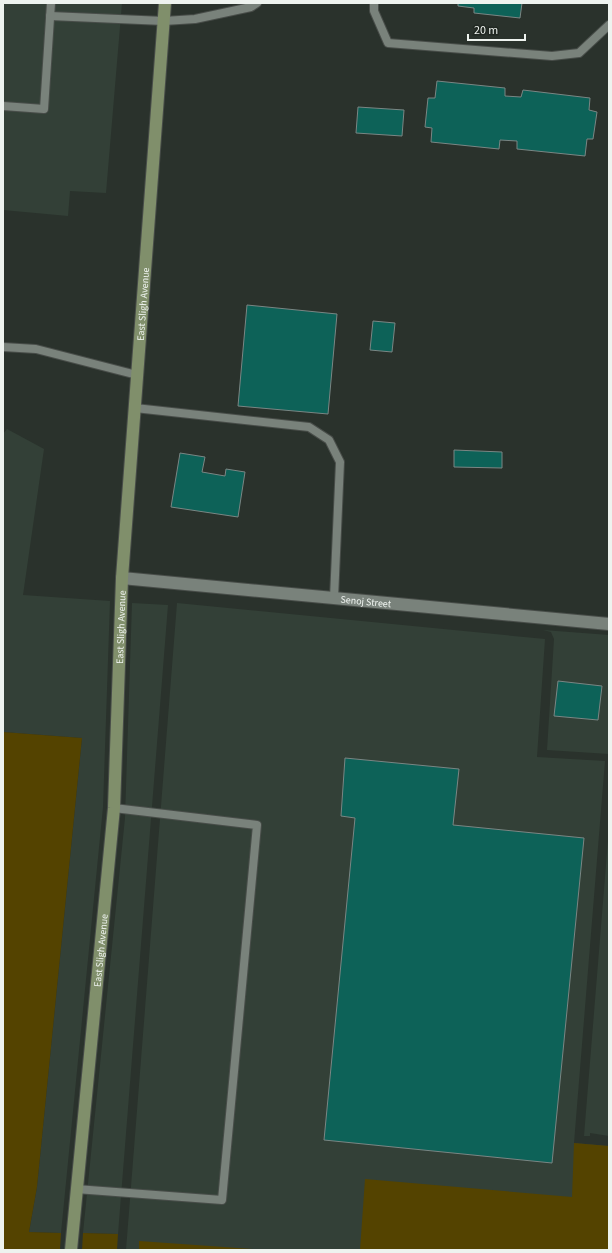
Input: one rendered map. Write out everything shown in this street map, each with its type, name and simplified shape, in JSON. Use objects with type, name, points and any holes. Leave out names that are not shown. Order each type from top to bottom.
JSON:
[{"type":"street","name":"East Sligh Avenue","points":[[71,1250],[114,808],[122,578],[165,3]]},
{"type":"street","name":"Senoj Street","points":[[122,578],[609,624]]},
{"type":"lane","points":[[3,106],[44,108],[51,3]]},
{"type":"lane","points":[[50,16],[164,21],[195,19],[251,7],[257,3]]},
{"type":"lane","points":[[374,3],[374,11],[388,43],[552,56],[579,53],[609,25]]},
{"type":"lane","points":[[3,347],[36,349],[137,375]]},
{"type":"lane","points":[[135,408],[310,426],[329,440],[340,462],[334,598]]},
{"type":"lane","points":[[76,1189],[222,1200],[257,825],[114,808]]},
{"type":"shaded area","points":[[3,3],[122,3],[106,193],[70,191],[68,216],[3,210]]},
{"type":"shaded area","points":[[7,429],[44,449],[23,595],[110,601],[103,807],[61,1233],[29,1232],[37,1187],[82,738],[3,732],[3,434]]},
{"type":"shaded area","points":[[132,603],[168,605],[118,1234],[83,1233],[125,818]]},
{"type":"shaded area","points":[[177,603],[545,639],[537,757],[605,761],[574,1143],[609,1146],[609,1250],[126,1250]]},
{"type":"shaded area","points":[[543,630],[609,635],[609,754],[547,750],[554,639],[551,632]]},
{"type":"shaded area","points":[[3,732],[82,738],[37,1187],[29,1232],[61,1233],[60,1250],[3,1250]]},
{"type":"shaded area","points":[[609,828],[609,1136],[590,1133],[590,1136],[584,1136]]},
{"type":"shaded area","points":[[574,1143],[609,1146],[609,1250],[360,1250],[365,1179],[572,1197]]},
{"type":"shaded area","points":[[83,1233],[118,1234],[117,1250],[82,1250]]},
{"type":"shaded area","points":[[139,1241],[268,1250],[139,1250]]},
{"type":"building","points":[[458,3],[522,3],[520,18],[474,13],[474,8],[458,6]]},
{"type":"building","points":[[437,81],[505,88],[505,96],[521,97],[523,90],[590,98],[589,110],[597,112],[593,139],[587,139],[585,156],[517,149],[517,141],[500,140],[499,149],[431,142],[432,128],[425,127],[428,98],[435,98]]},
{"type":"building","points":[[358,107],[404,110],[402,136],[356,133]]},
{"type":"building","points":[[247,305],[337,314],[328,414],[238,406]]},
{"type":"building","points":[[373,321],[395,323],[392,352],[370,350]]},
{"type":"building","points":[[454,450],[502,452],[502,468],[454,467]]},
{"type":"building","points":[[180,453],[205,457],[202,472],[225,476],[226,469],[245,472],[238,517],[171,507]]},
{"type":"building","points":[[558,681],[602,686],[598,720],[554,716]]},
{"type":"building","points":[[345,758],[459,769],[453,825],[584,838],[552,1163],[324,1140],[355,818],[341,816]]}]
